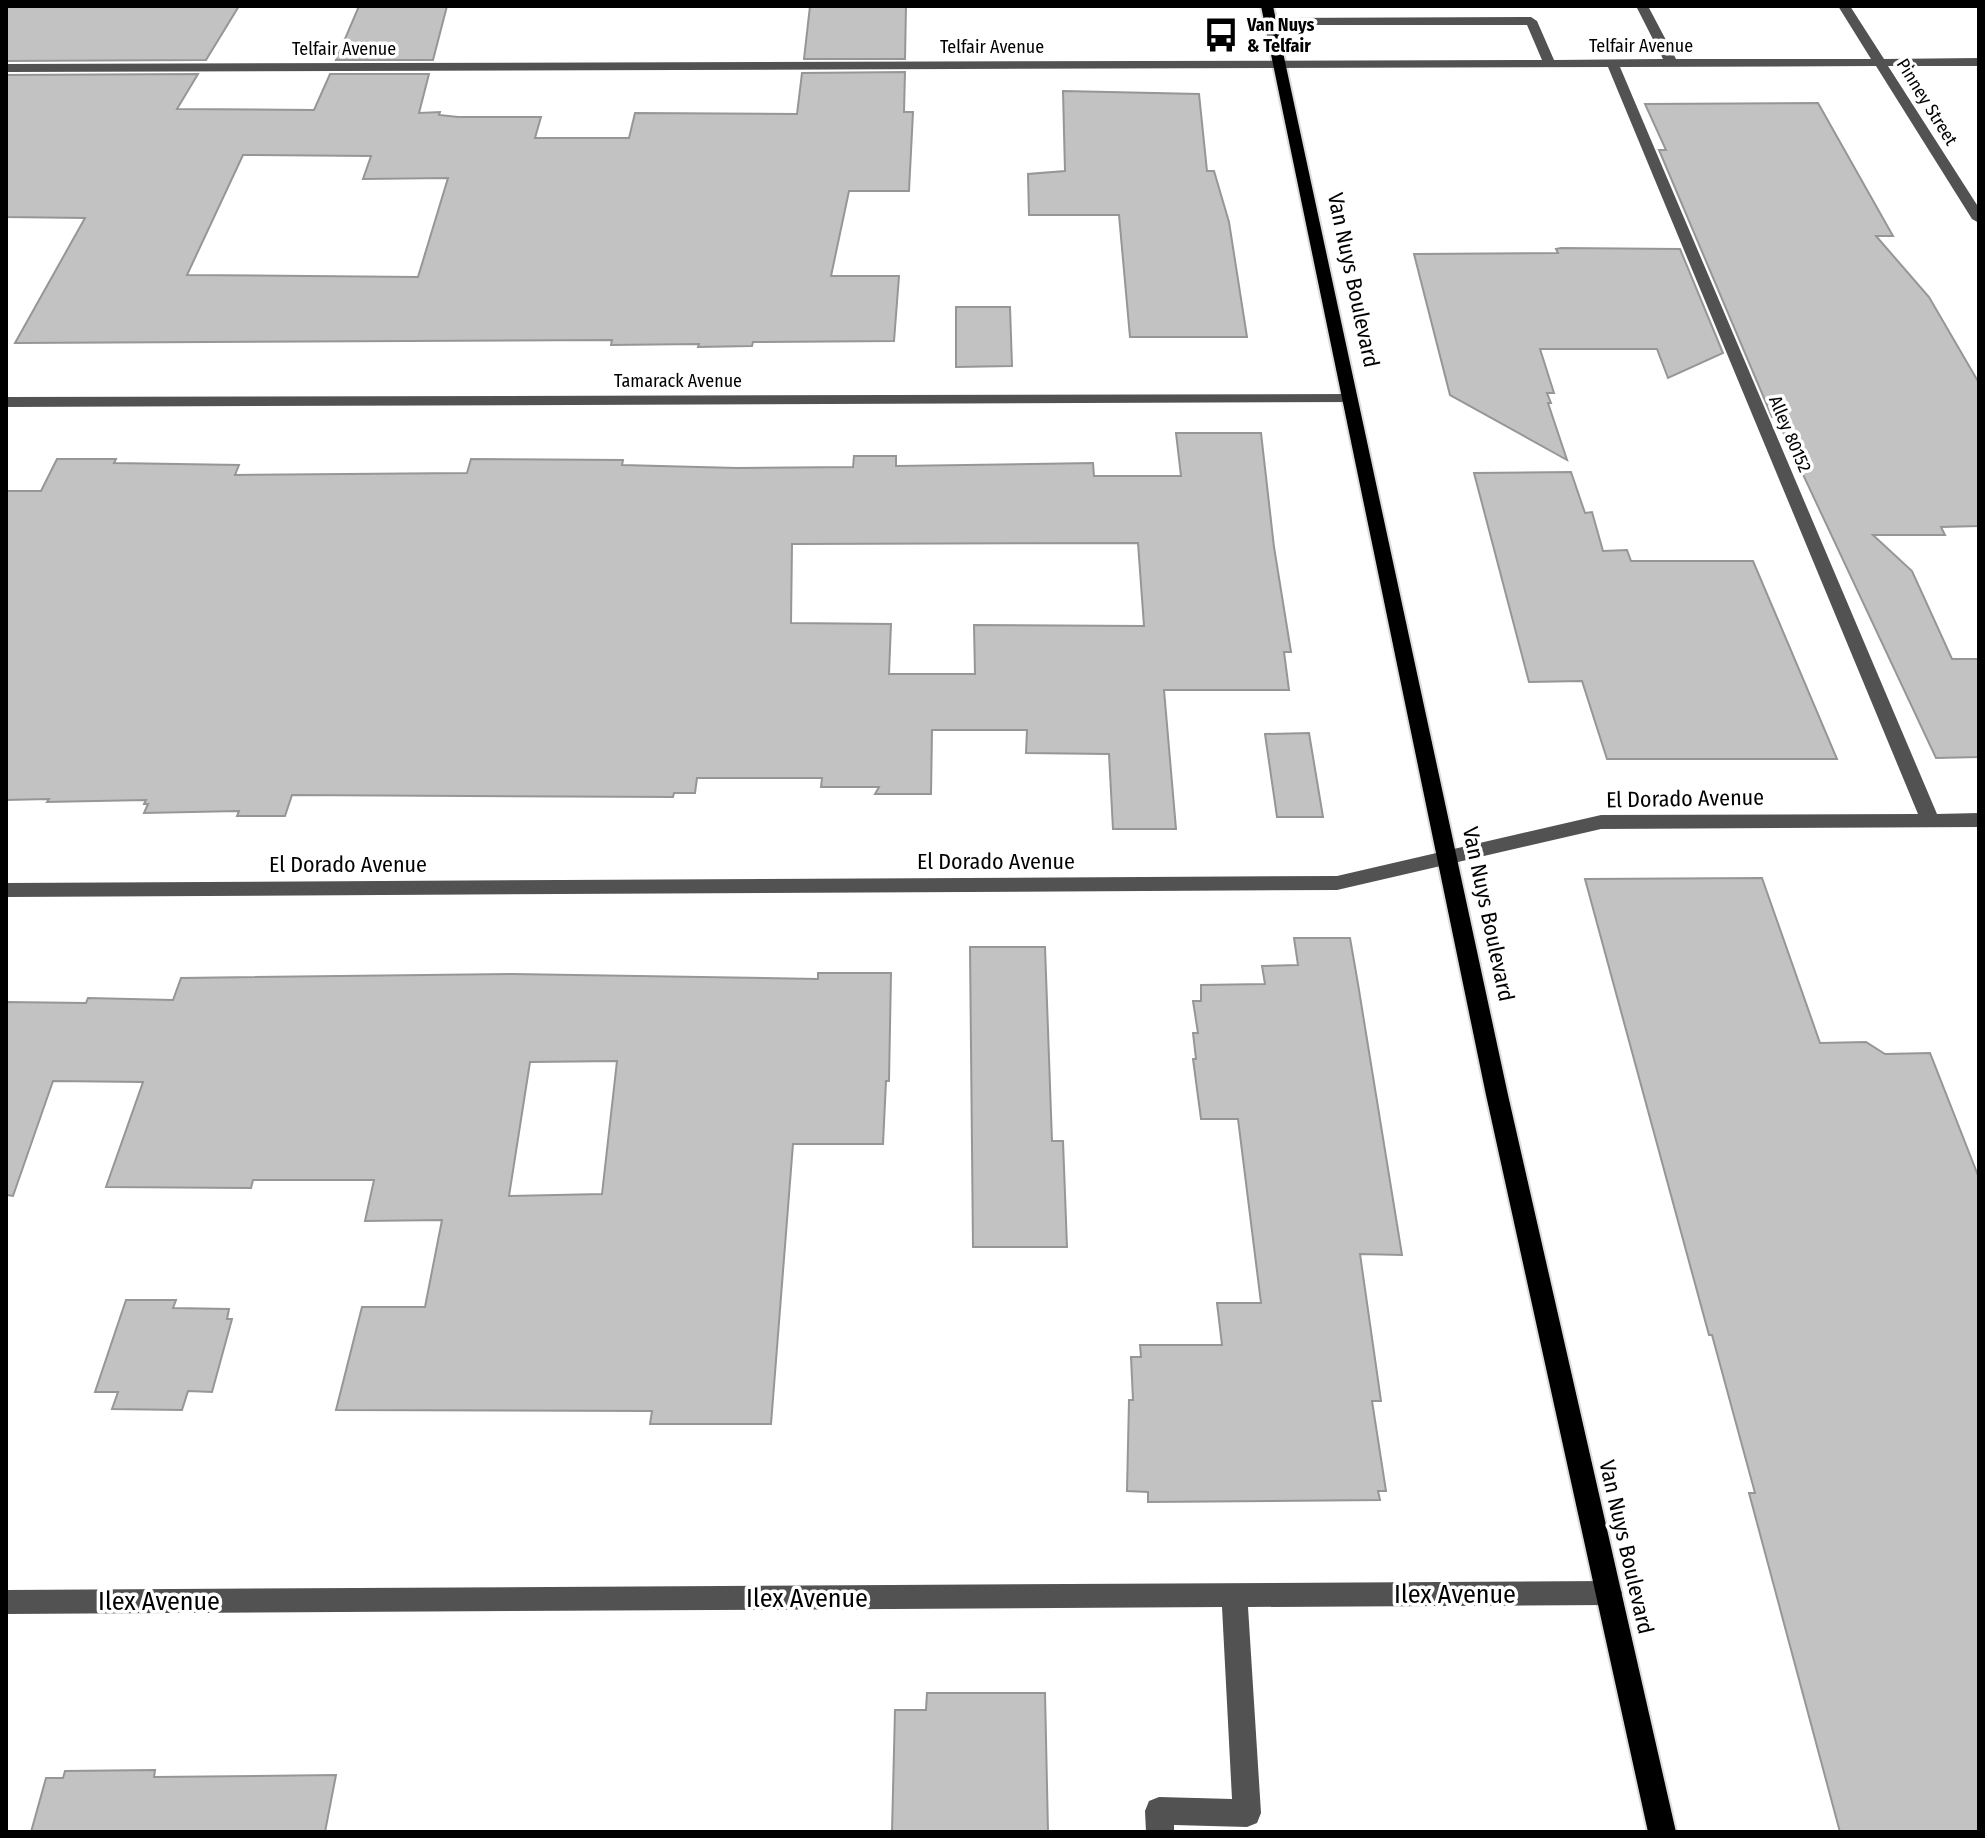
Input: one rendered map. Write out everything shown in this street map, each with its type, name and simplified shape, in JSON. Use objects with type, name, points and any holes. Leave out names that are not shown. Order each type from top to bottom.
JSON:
[{"type":"main road","name":"Van Nuys Boulevard","points":[[1267,6],[1497,1095],[1662,1832]]},
{"type":"street","points":[[1642,6],[1672,64]]},
{"type":"street","name":"Pinney Street","points":[[1844,6],[1979,219]]},
{"type":"street","points":[[1270,22],[1531,21],[1550,64]]},
{"type":"street","name":"Telfair Avenue","points":[[6,68],[1979,62]]},
{"type":"street","name":"Alley 80152","points":[[1613,64],[1930,820]]},
{"type":"street","name":"Tamarack Avenue","points":[[6,402],[1350,399]]},
{"type":"street","name":"El Dorado Avenue","points":[[6,890],[1337,883],[1601,822],[1979,820]]},
{"type":"street","name":"Ilex Avenue","points":[[6,1602],[1609,1593]]},
{"type":"street","points":[[1160,1832],[1159,1811],[1247,1813],[1234,1595]]},
{"type":"building","points":[[6,6],[239,6],[206,60],[6,61]]},
{"type":"building","points":[[359,6],[447,6],[433,60],[336,60]]},
{"type":"building","points":[[810,6],[906,6],[905,59],[804,59]]},
{"type":"building","points":[[905,72],[904,112],[913,112],[909,191],[849,191],[831,276],[899,276],[894,341],[753,342],[752,346],[698,347],[699,344],[611,345],[612,340],[15,343],[85,218],[6,217],[6,75],[198,74],[177,109],[314,110],[330,74],[429,74],[419,113],[440,112],[439,115],[458,117],[541,117],[535,138],[629,138],[635,113],[797,114],[802,73]],"holes":[[[243,155],[371,156],[363,179],[448,178],[418,277],[187,275]]]},
{"type":"building","points":[[1063,91],[1199,94],[1207,171],[1214,171],[1229,222],[1247,337],[1130,337],[1119,215],[1029,215],[1028,174],[1065,171]]},
{"type":"building","points":[[1818,103],[1893,236],[1876,236],[1929,297],[1979,383],[1979,526],[1941,527],[1945,535],[1873,535],[1912,571],[1952,659],[1979,659],[1979,757],[1936,758],[1776,417],[1772,417],[1659,150],[1666,150],[1645,104]]},
{"type":"building","points":[[1556,249],[1680,249],[1723,353],[1668,378],[1657,349],[1540,349],[1554,393],[1547,393],[1551,403],[1548,403],[1567,460],[1450,395],[1414,254],[1558,253]]},
{"type":"building","points":[[956,307],[1010,307],[1012,366],[956,367]]},
{"type":"building","points":[[1176,433],[1261,433],[1274,547],[1291,652],[1284,652],[1289,690],[1164,690],[1176,829],[1113,829],[1109,754],[1026,753],[1027,730],[932,730],[931,794],[875,794],[879,787],[821,787],[822,778],[697,778],[695,793],[674,793],[673,797],[292,795],[285,816],[237,816],[239,811],[144,813],[148,804],[144,804],[146,800],[6,800],[6,491],[41,491],[57,459],[239,465],[235,475],[467,473],[471,459],[623,460],[622,465],[737,468],[853,467],[854,456],[896,456],[896,466],[1093,463],[1094,476],[1181,476]],"holes":[[[1138,543],[1144,626],[974,625],[975,674],[889,674],[891,624],[791,623],[792,544]]]},
{"type":"building","points":[[1571,472],[1585,513],[1592,512],[1603,551],[1627,550],[1631,561],[1753,561],[1837,759],[1607,759],[1582,681],[1529,682],[1474,473]]},
{"type":"building","points":[[1309,733],[1323,817],[1277,817],[1265,734]]},
{"type":"building","points":[[1762,878],[1820,1043],[1866,1042],[1885,1054],[1930,1053],[1979,1178],[1979,1832],[1840,1832],[1749,1493],[1755,1493],[1585,879]]},
{"type":"building","points":[[1294,938],[1350,938],[1358,984],[1402,1255],[1360,1254],[1381,1401],[1372,1401],[1386,1491],[1378,1491],[1380,1500],[1148,1502],[1148,1492],[1127,1491],[1129,1400],[1133,1400],[1131,1357],[1141,1357],[1140,1345],[1222,1345],[1217,1303],[1261,1303],[1238,1119],[1201,1119],[1193,1059],[1196,1059],[1193,1033],[1198,1033],[1193,1001],[1201,1001],[1201,985],[1265,984],[1262,966],[1298,965]]},
{"type":"building","points":[[970,947],[1045,947],[1052,1141],[1063,1141],[1067,1247],[973,1247]]},
{"type":"building","points":[[818,973],[891,973],[889,1081],[886,1081],[883,1144],[793,1144],[771,1424],[650,1424],[652,1411],[336,1410],[362,1307],[425,1307],[442,1220],[365,1221],[374,1180],[253,1180],[251,1188],[106,1187],[143,1082],[53,1081],[13,1196],[6,1195],[6,1002],[86,1003],[88,998],[173,1000],[181,978],[512,974],[818,979]],"holes":[[[617,1061],[602,1194],[509,1196],[530,1062]]]},
{"type":"building","points":[[126,1300],[176,1300],[173,1308],[229,1309],[227,1319],[232,1319],[212,1392],[188,1391],[182,1410],[112,1409],[118,1392],[95,1392]]},
{"type":"building","points":[[927,1693],[1045,1693],[1048,1832],[892,1832],[895,1710],[926,1710]]},
{"type":"building","points":[[155,1770],[154,1777],[336,1775],[325,1832],[31,1832],[46,1778],[63,1778],[65,1771]]},
{"type":"place","name":"Van Nuys & Telfair","points":[[1221,35]]}]
